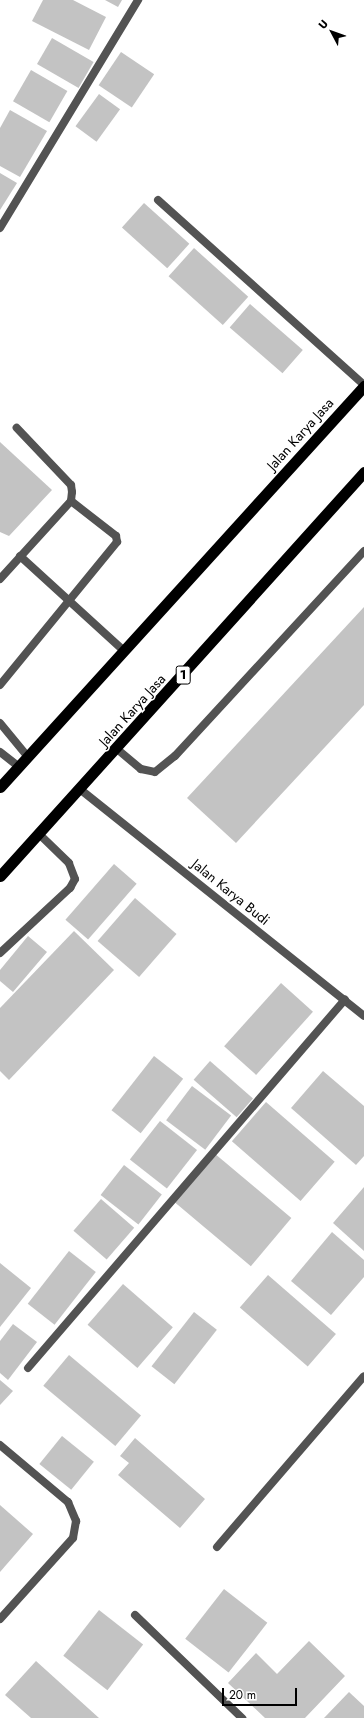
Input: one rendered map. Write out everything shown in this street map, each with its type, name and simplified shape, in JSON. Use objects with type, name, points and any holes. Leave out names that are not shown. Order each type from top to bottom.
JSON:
[{"type":"highway","name":"Jalan Karya Jasa","points":[[0,787],[364,385]]},
{"type":"highway","name":"Jalan Karya Jasa","points":[[0,876],[40,836],[364,472]]},
{"type":"street","points":[[0,228],[138,0]]},
{"type":"street","points":[[158,200],[364,385]]},
{"type":"street","points":[[0,578],[71,501],[71,485],[17,428]]},
{"type":"street","points":[[0,685],[71,602],[117,542],[116,536],[71,501]]},
{"type":"street","points":[[117,749],[141,769],[155,772],[175,756],[364,551]]},
{"type":"street","points":[[20,556],[124,651]]},
{"type":"street","points":[[0,723],[28,757]]},
{"type":"street","points":[[0,752],[19,767]]},
{"type":"street","name":"Jalan Karya Budi","points":[[81,790],[364,1016]]},
{"type":"street","points":[[0,953],[70,888],[75,880],[69,863],[40,836]]},
{"type":"street","points":[[28,1368],[345,1000]]},
{"type":"street","points":[[217,1547],[364,1376]]},
{"type":"street","points":[[0,1445],[68,1502],[76,1521],[73,1538],[0,1619]]},
{"type":"street","points":[[135,1615],[242,1718]]},
{"type":"building","points":[[43,0],[73,0],[106,17],[89,50],[32,21]]},
{"type":"building","points":[[105,0],[122,0],[118,7]]},
{"type":"building","points":[[52,38],[94,62],[79,88],[37,64]]},
{"type":"building","points":[[121,52],[154,74],[132,108],[99,85]]},
{"type":"building","points":[[31,70],[67,91],[49,122],[13,101]]},
{"type":"building","points":[[99,94],[120,109],[97,142],[75,126]]},
{"type":"building","points":[[10,110],[47,131],[20,177],[0,166],[0,128]]},
{"type":"building","points":[[0,173],[17,183],[0,210]]},
{"type":"building","points":[[144,203],[189,244],[167,268],[122,228]]},
{"type":"building","points":[[194,248],[248,297],[223,325],[169,276]]},
{"type":"building","points":[[250,304],[303,350],[282,373],[230,327]]},
{"type":"building","points":[[0,442],[52,490],[9,536],[0,532]]},
{"type":"building","points":[[364,607],[364,705],[236,843],[187,798]]},
{"type":"building","points":[[114,864],[137,884],[88,940],[65,920]]},
{"type":"building","points":[[135,898],[177,934],[139,977],[98,941]]},
{"type":"building","points":[[74,931],[114,970],[9,1080],[0,1071],[0,1008]]},
{"type":"building","points":[[28,936],[47,952],[13,992],[0,981],[0,970]]},
{"type":"building","points":[[281,983],[313,1012],[256,1075],[224,1046]]},
{"type":"building","points":[[154,1056],[183,1079],[141,1133],[112,1110]]},
{"type":"building","points":[[210,1061],[253,1098],[237,1117],[194,1080]]},
{"type":"building","points":[[323,1071],[364,1106],[364,1156],[356,1165],[291,1108]]},
{"type":"building","points":[[192,1086],[231,1115],[205,1150],[166,1120]]},
{"type":"building","points":[[266,1102],[335,1162],[301,1201],[232,1141]]},
{"type":"building","points":[[160,1121],[197,1150],[167,1189],[130,1160]]},
{"type":"building","points":[[214,1153],[291,1218],[251,1266],[174,1201]]},
{"type":"building","points":[[124,1165],[162,1195],[138,1224],[101,1195]]},
{"type":"building","points":[[364,1187],[364,1251],[333,1223]]},
{"type":"building","points":[[101,1199],[134,1228],[107,1260],[73,1231]]},
{"type":"building","points":[[332,1232],[364,1260],[364,1277],[331,1315],[291,1281]]},
{"type":"building","points":[[69,1251],[96,1272],[55,1325],[28,1304]]},
{"type":"building","points":[[0,1263],[31,1288],[0,1327]]},
{"type":"building","points":[[268,1275],[336,1334],[308,1366],[240,1307]]},
{"type":"building","points":[[123,1284],[173,1327],[137,1368],[88,1325]]},
{"type":"building","points":[[194,1312],[217,1330],[174,1384],[152,1366]]},
{"type":"building","points":[[13,1324],[37,1342],[8,1380],[0,1373],[0,1341]]},
{"type":"building","points":[[69,1355],[141,1415],[115,1446],[43,1386]]},
{"type":"building","points":[[0,1380],[13,1391],[0,1405]]},
{"type":"building","points":[[62,1436],[94,1462],[71,1490],[39,1464]]},
{"type":"building","points":[[135,1438],[205,1499],[180,1528],[118,1475],[129,1463],[120,1456]]},
{"type":"building","points":[[0,1505],[33,1534],[0,1572]]},
{"type":"building","points":[[224,1589],[267,1623],[229,1673],[185,1639]]},
{"type":"building","points":[[99,1610],[143,1644],[107,1690],[63,1656]]},
{"type":"building","points":[[309,1641],[345,1676],[305,1718],[265,1718],[228,1683],[256,1653],[277,1674]]},
{"type":"building","points":[[36,1661],[99,1718],[31,1718],[5,1695]]},
{"type":"building","points":[[349,1692],[364,1706],[364,1718],[324,1718]]}]
